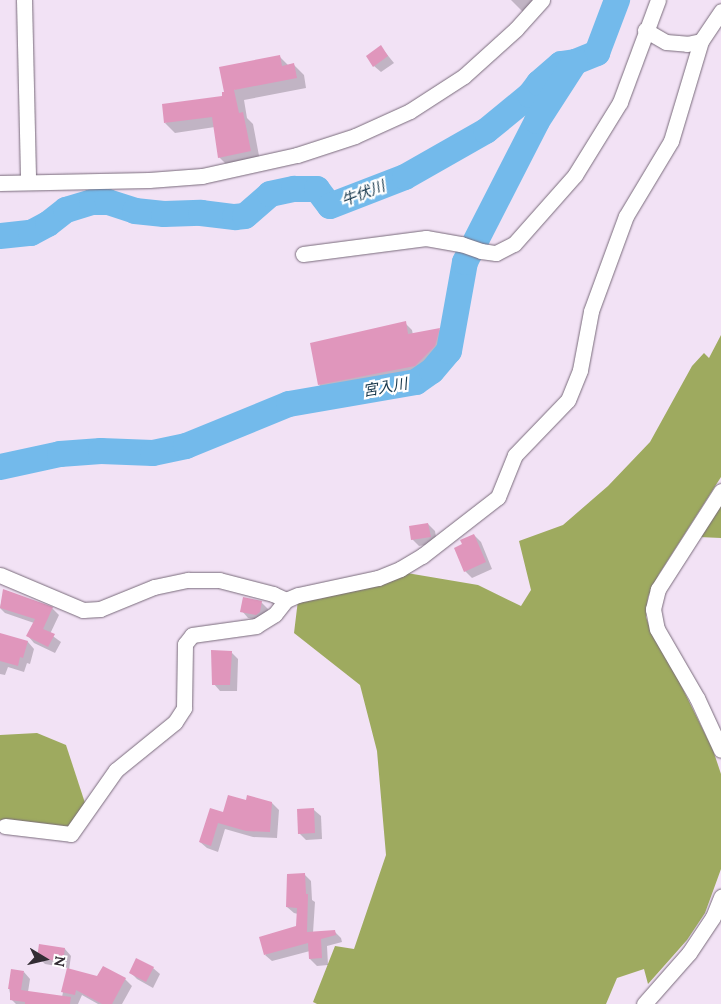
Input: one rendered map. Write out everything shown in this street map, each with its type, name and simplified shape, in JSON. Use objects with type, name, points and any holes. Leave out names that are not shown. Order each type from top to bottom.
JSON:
[{"type":"street","points":[[24,0],[28,181]]},
{"type":"street","points":[[0,183],[149,180],[202,176],[297,156],[355,136],[410,111],[464,76],[516,29],[542,0]]},
{"type":"street","points":[[304,254],[426,238],[461,244],[482,252],[496,253],[514,244],[575,175],[620,102],[645,30],[658,0]]},
{"type":"street","points":[[6,826],[71,834],[116,770],[175,722],[184,708],[184,644],[192,635],[256,626],[275,614],[286,600],[298,595],[378,578],[400,569],[422,556],[498,497],[515,455],[568,400],[580,370],[591,311],[613,248],[626,216],[671,142],[701,41],[721,11]]},
{"type":"street","points":[[645,30],[666,42],[687,44],[701,41]]},
{"type":"street","points":[[721,491],[658,589],[653,609],[657,629],[697,698],[721,750]]},
{"type":"street","points":[[0,575],[83,610],[100,608],[154,587],[188,580],[219,580],[273,594],[286,600]]},
{"type":"street","points":[[644,1004],[689,953],[713,917],[721,897]]},
{"type":"green space","points":[[721,335],[721,477],[659,574],[648,597],[646,617],[651,631],[674,671],[713,750],[721,774],[721,869],[705,913],[687,940],[648,984],[644,969],[617,978],[606,1004],[317,1004],[313,1002],[335,946],[354,949],[386,855],[377,751],[360,685],[294,633],[298,600],[319,599],[369,585],[401,572],[478,585],[521,606],[531,590],[519,541],[563,525],[608,486],[650,442],[692,366],[704,353],[709,358]]},
{"type":"green space","points":[[721,501],[721,538],[699,537]]},
{"type":"green space","points":[[37,733],[66,745],[86,806],[66,830],[0,820],[0,735]]},
{"type":"building","points":[[381,45],[388,56],[373,67],[366,56]]},
{"type":"building","points":[[280,55],[282,66],[294,63],[297,78],[234,90],[239,113],[243,112],[251,151],[218,158],[212,117],[164,123],[162,104],[222,96],[222,92],[224,92],[219,67]]},
{"type":"building","points":[[406,321],[408,334],[440,328],[435,346],[415,366],[318,385],[310,343]]},
{"type":"building","points":[[428,523],[431,537],[411,540],[409,526]]},
{"type":"building","points":[[474,534],[486,562],[464,572],[454,548],[462,544],[460,540]]},
{"type":"building","points":[[3,589],[53,607],[43,629],[55,634],[48,647],[26,636],[35,619],[0,608]]},
{"type":"building","points":[[243,597],[262,601],[260,612],[256,615],[240,612]]},
{"type":"building","points":[[0,633],[28,641],[23,658],[20,657],[18,666],[0,661]]},
{"type":"building","points":[[211,650],[232,651],[230,685],[212,685]]},
{"type":"building","points":[[228,795],[246,800],[247,795],[272,802],[270,832],[246,831],[218,823],[211,846],[199,842],[210,808],[223,812]]},
{"type":"building","points":[[314,808],[315,833],[298,834],[297,809]]},
{"type":"building","points":[[305,873],[306,894],[308,894],[307,932],[335,930],[336,935],[321,939],[322,958],[309,959],[308,943],[264,955],[259,937],[296,926],[297,908],[286,907],[287,874]]},
{"type":"building","points":[[39,944],[65,948],[63,962],[37,958]]},
{"type":"building","points":[[136,958],[154,967],[146,982],[129,973]]},
{"type":"building","points":[[103,966],[126,978],[112,1004],[102,1004],[76,990],[75,995],[61,992],[67,968],[97,976]]},
{"type":"building","points":[[11,969],[24,971],[21,990],[71,997],[70,1004],[25,1004],[25,1002],[10,1000],[10,989],[8,989]]},
{"type":"waterway","name":"牛伏川","points":[[0,236],[31,233],[48,224],[66,210],[92,202],[108,202],[135,211],[164,214],[201,213],[235,217],[245,216],[270,194],[294,189],[317,189],[330,206],[405,177],[486,131],[530,95],[539,83],[561,64],[575,62],[597,53],[617,0]]},
{"type":"waterway","name":"宮入川","points":[[0,467],[60,454],[101,451],[153,453],[186,446],[289,404],[416,382],[432,371],[449,351],[465,262],[537,121],[575,62]]}]
